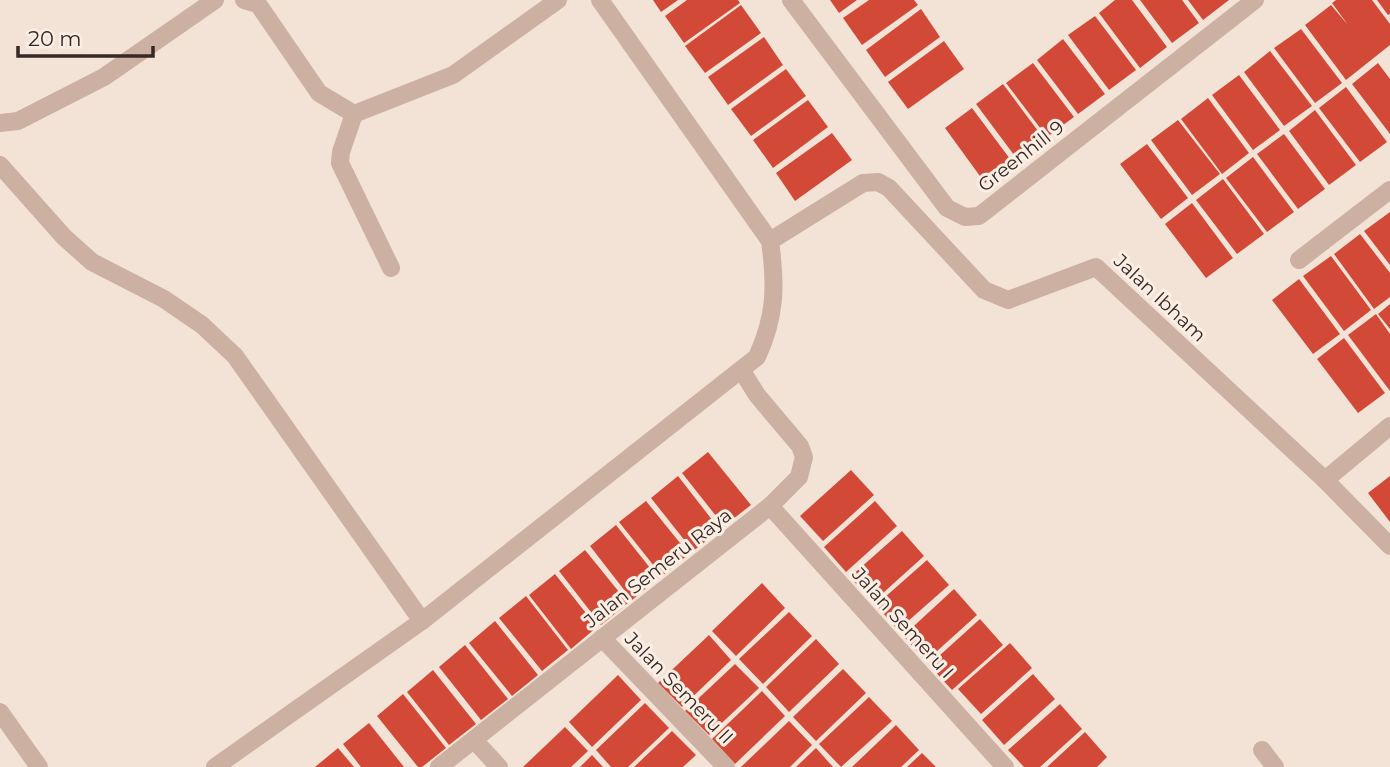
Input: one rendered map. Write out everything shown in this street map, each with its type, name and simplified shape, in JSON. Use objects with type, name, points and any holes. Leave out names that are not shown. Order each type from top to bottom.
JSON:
[{"type":"street","points":[[0,123],[18,121],[104,77],[215,0]]},
{"type":"street","points":[[244,0],[258,4],[319,93],[354,114]]},
{"type":"street","points":[[391,268],[340,163],[354,114],[453,75],[558,0]]},
{"type":"street","points":[[215,767],[422,621],[757,358],[769,329],[776,281],[770,241],[600,0]]},
{"type":"street","name":"Greenhill 9","points":[[791,0],[947,208],[965,218],[979,216],[1255,0]]},
{"type":"street","points":[[0,165],[64,237],[92,262],[164,299],[202,325],[235,356],[422,621]]},
{"type":"street","name":"Jalan Ibham","points":[[770,241],[863,183],[878,182],[889,188],[984,290],[1008,300],[1096,267],[1325,480],[1390,546]]},
{"type":"street","points":[[1299,260],[1390,190]]},
{"type":"street","name":"Jalan Semeru Raya","points":[[439,767],[771,506],[799,477],[804,457],[800,446],[757,395],[742,370]]},
{"type":"street","points":[[1325,480],[1390,426]]},
{"type":"street","name":"Jalan Semeru I","points":[[771,506],[1005,767]]},
{"type":"street","name":"Jalan Semeru II","points":[[602,638],[726,767]]},
{"type":"street","points":[[0,712],[39,767]]},
{"type":"street","points":[[475,741],[499,767]]},
{"type":"street","points":[[1262,750],[1275,767]]},
{"type":"building","points":[[653,0],[678,0],[661,12]]},
{"type":"building","points":[[687,0],[738,0],[740,3],[684,43],[665,16]]},
{"type":"building","points":[[830,0],[857,0],[839,13]]},
{"type":"building","points":[[869,0],[914,0],[918,5],[862,45],[843,18]]},
{"type":"building","points":[[1115,0],[1132,0],[1167,47],[1140,68],[1099,13]]},
{"type":"building","points":[[1140,0],[1182,0],[1199,23],[1172,43]]},
{"type":"building","points":[[1188,0],[1229,0],[1203,20]]},
{"type":"building","points":[[1336,0],[1372,0],[1390,24],[1390,45],[1346,80],[1305,25],[1331,5],[1348,25],[1332,3]]},
{"type":"building","points":[[1377,0],[1390,0],[1390,14],[1388,15]]},
{"type":"building","points":[[741,5],[761,33],[705,73],[685,46]]},
{"type":"building","points":[[921,9],[940,37],[885,77],[866,50]]},
{"type":"building","points":[[1095,16],[1136,70],[1109,90],[1068,35]]},
{"type":"building","points":[[1301,29],[1342,83],[1315,103],[1274,48]]},
{"type":"building","points":[[764,37],[783,65],[728,105],[708,77]]},
{"type":"building","points":[[1063,39],[1105,94],[1078,114],[1037,60]]},
{"type":"building","points":[[944,41],[964,69],[908,109],[888,82]]},
{"type":"building","points":[[1270,51],[1312,106],[1284,126],[1244,72]]},
{"type":"building","points":[[1033,63],[1074,117],[1047,137],[1006,83]]},
{"type":"building","points":[[1378,63],[1390,79],[1390,134],[1352,84]]},
{"type":"building","points":[[786,69],[806,96],[751,136],[731,109]]},
{"type":"building","points":[[1239,75],[1280,130],[1253,150],[1212,95]]},
{"type":"building","points":[[1003,84],[1044,139],[1017,159],[976,104]]},
{"type":"building","points":[[1346,87],[1387,142],[1360,162],[1319,108]]},
{"type":"building","points":[[1208,98],[1249,153],[1222,174],[1181,119]]},
{"type":"building","points":[[808,100],[828,127],[773,168],[753,140]]},
{"type":"building","points":[[972,108],[1013,163],[985,183],[945,128]]},
{"type":"building","points":[[1315,110],[1356,165],[1329,185],[1289,131]]},
{"type":"building","points":[[1178,120],[1220,174],[1192,195],[1151,140]]},
{"type":"building","points":[[832,133],[852,160],[795,201],[776,173]]},
{"type":"building","points":[[1284,134],[1325,189],[1298,209],[1257,154]]},
{"type":"building","points":[[1147,144],[1188,198],[1161,219],[1120,164]]},
{"type":"building","points":[[1253,157],[1294,212],[1267,232],[1226,178]]},
{"type":"building","points":[[1223,179],[1264,234],[1237,254],[1196,200]]},
{"type":"building","points":[[1192,203],[1233,258],[1206,278],[1165,224]]},
{"type":"building","points":[[1390,212],[1390,265],[1364,231]]},
{"type":"building","points":[[1360,234],[1390,273],[1390,297],[1374,309],[1334,254]]},
{"type":"building","points":[[1331,256],[1371,310],[1344,331],[1303,276]]},
{"type":"building","points":[[1299,279],[1340,334],[1313,354],[1272,300]]},
{"type":"building","points":[[1390,304],[1390,329],[1378,314]]},
{"type":"building","points":[[1376,314],[1390,334],[1390,391],[1348,335]]},
{"type":"building","points":[[1344,338],[1385,393],[1358,413],[1317,359]]},
{"type":"building","points":[[708,452],[751,505],[724,526],[682,473]]},
{"type":"building","points":[[851,470],[874,495],[823,541],[800,516]]},
{"type":"building","points":[[678,476],[720,530],[693,551],[651,498]]},
{"type":"building","points":[[1390,476],[1390,522],[1368,493]]},
{"type":"building","points":[[646,501],[689,554],[662,576],[619,522]]},
{"type":"building","points":[[875,501],[897,526],[846,572],[824,547]]},
{"type":"building","points":[[616,525],[658,578],[632,600],[590,546]]},
{"type":"building","points":[[902,531],[924,556],[873,602],[850,577]]},
{"type":"building","points":[[585,550],[628,603],[601,625],[559,571]]},
{"type":"building","points":[[927,560],[949,585],[898,630],[876,605]]},
{"type":"building","points":[[555,574],[597,627],[571,649],[529,595]]},
{"type":"building","points":[[762,583],[785,608],[736,656],[712,631]]},
{"type":"building","points":[[954,589],[977,615],[926,661],[903,636]]},
{"type":"building","points":[[526,596],[568,650],[542,671],[499,618]]},
{"type":"building","points":[[789,612],[812,636],[763,684],[739,659]]},
{"type":"building","points":[[980,619],[1003,645],[952,690],[929,665]]},
{"type":"building","points":[[495,621],[538,675],[512,696],[469,643]]},
{"type":"building","points":[[709,635],[731,660],[682,707],[658,683]]},
{"type":"building","points":[[816,639],[839,664],[789,712],[766,687]]},
{"type":"building","points":[[1010,643],[1032,668],[981,714],[958,689]]},
{"type":"building","points":[[465,645],[508,699],[481,720],[439,667]]},
{"type":"building","points":[[735,664],[759,688],[709,735],[685,711]]},
{"type":"building","points":[[843,669],[866,693],[816,741],[793,717]]},
{"type":"building","points":[[433,670],[476,724],[449,745],[407,692]]},
{"type":"building","points":[[1033,674],[1055,699],[1004,745],[982,720]]},
{"type":"building","points":[[618,675],[641,700],[592,747],[569,722]]},
{"type":"building","points":[[762,691],[785,716],[735,764],[712,739]]},
{"type":"building","points":[[403,694],[446,748],[422,767],[418,767],[377,716]]},
{"type":"building","points":[[869,697],[892,721],[841,767],[819,744]]},
{"type":"building","points":[[645,703],[669,728],[628,767],[611,767],[596,750]]},
{"type":"building","points":[[1060,704],[1082,729],[1040,767],[1024,767],[1008,750]]},
{"type":"building","points":[[789,721],[812,745],[790,767],[741,767]]},
{"type":"building","points":[[369,723],[404,767],[361,767],[343,744]]},
{"type":"building","points":[[896,725],[919,750],[901,767],[852,767]]},
{"type":"building","points":[[565,727],[588,751],[571,767],[523,767]]},
{"type":"building","points":[[672,731],[696,755],[683,767],[634,767]]},
{"type":"building","points":[[1085,732],[1107,757],[1097,767],[1047,767]]},
{"type":"building","points":[[338,748],[354,767],[315,767]]},
{"type":"building","points":[[816,748],[833,767],[796,767]]},
{"type":"building","points":[[922,753],[936,767],[907,767]]},
{"type":"building","points":[[592,755],[603,767],[580,767]]}]
